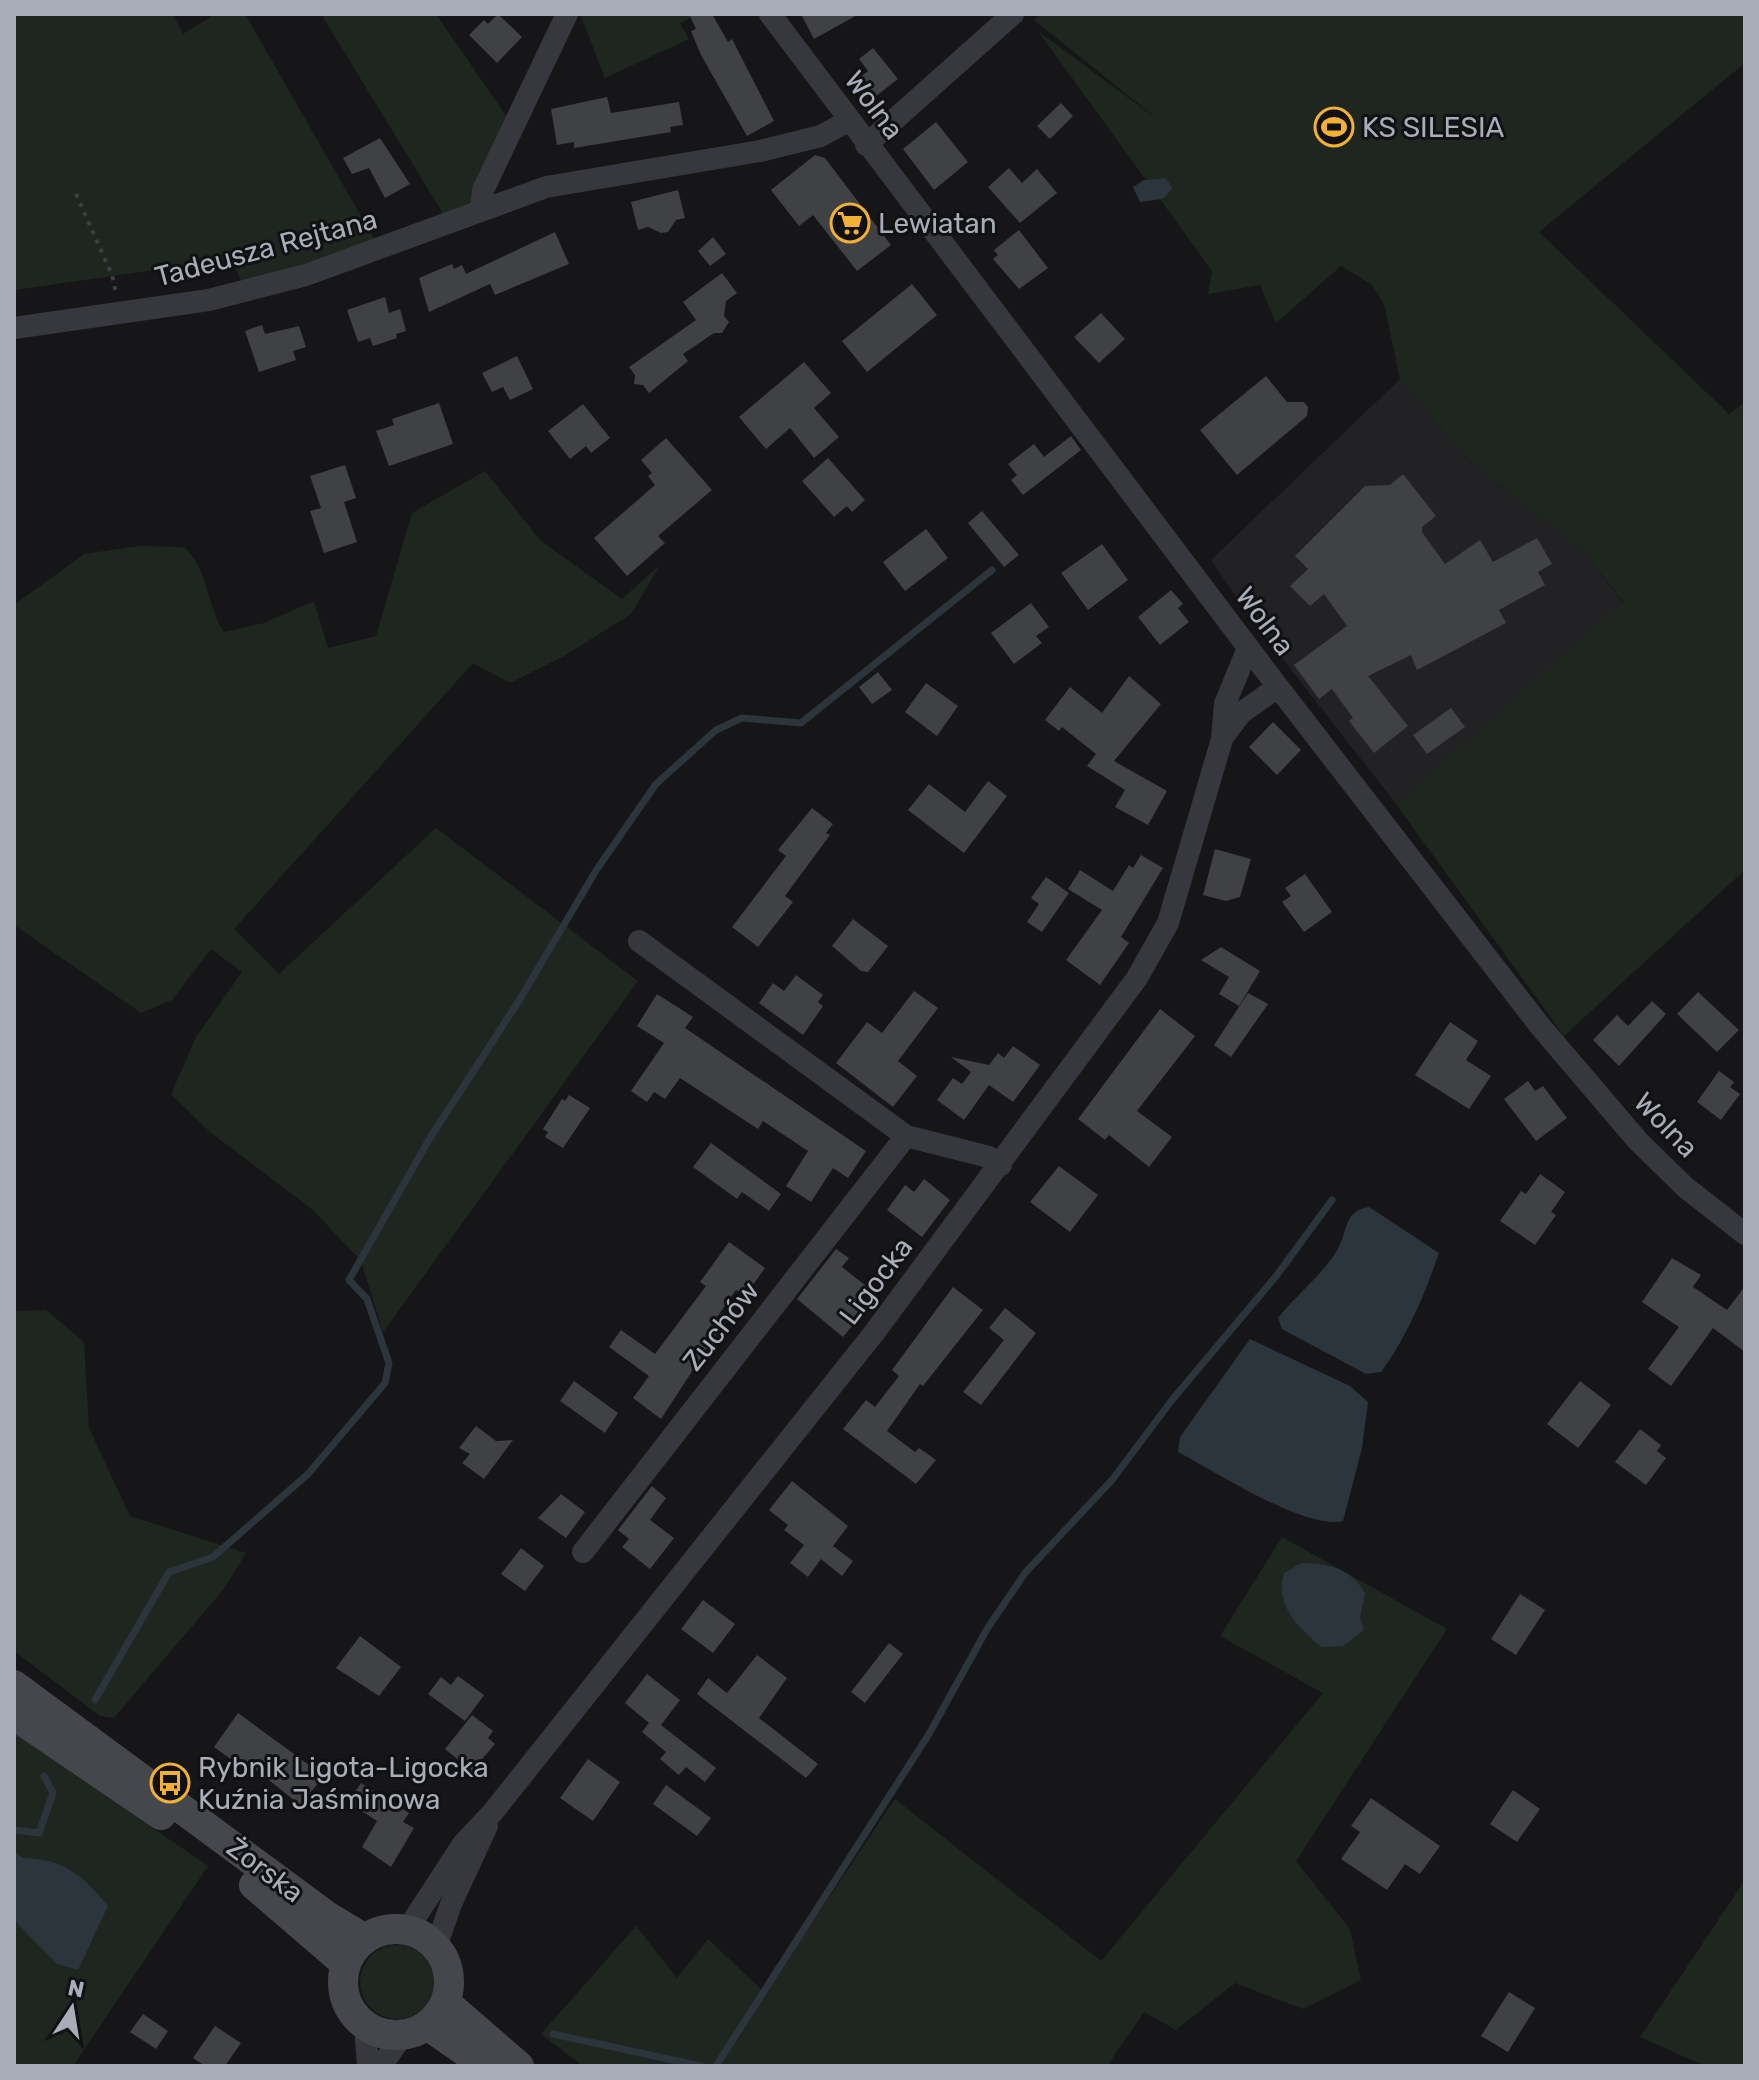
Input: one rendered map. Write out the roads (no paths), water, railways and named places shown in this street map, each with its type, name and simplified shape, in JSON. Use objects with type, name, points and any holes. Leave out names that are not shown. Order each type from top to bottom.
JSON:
[{"type":"main road","name":"Żorska","points":[[14,1685],[327,1916],[365,1939]]},
{"type":"main road","name":"Żorska","points":[[14,1715],[201,1844],[346,1964]]},
{"type":"main road","points":[[425,2021],[448,1971],[436,1947],[407,1930],[380,1931],[365,1939],[346,1964],[344,1994],[352,2012],[365,2026],[383,2034],[425,2021],[519,2066]]},
{"type":"main road","points":[[425,2021],[486,2066]]},
{"type":"street","points":[[481,209],[481,197],[489,177],[567,14]]},
{"type":"street","name":"Wolna","points":[[770,14],[1248,648],[1590,1088],[1665,1169],[1745,1234]]},
{"type":"street","points":[[866,145],[1013,14]]},
{"type":"street","name":"Tadeusza Rejtana","points":[[14,328],[209,300],[306,275],[395,245],[481,209],[546,187],[760,151],[821,136],[848,121]]},
{"type":"street","name":"Ligocka","points":[[407,1930],[463,1844],[493,1812],[865,1344],[1001,1165],[1157,947],[1174,905],[1222,739],[1225,704],[1248,648]]},
{"type":"street","name":"Ligocka","points":[[1222,739],[1241,713],[1278,687]]},
{"type":"street","points":[[639,941],[906,1136],[989,1157],[1001,1165]]},
{"type":"street","name":"Zuchów","points":[[583,1552],[906,1136]]},
{"type":"street","name":"Ligocka","points":[[436,1947],[451,1904],[493,1812]]},
{"type":"street","points":[[381,2066],[425,2021]]},
{"type":"street","points":[[365,2026],[368,2066]]},
{"type":"waterway","points":[[95,1700],[169,1572],[213,1557],[308,1474],[385,1383],[389,1363],[367,1299],[349,1280],[430,1138],[520,999],[597,869],[656,784],[716,730],[742,718],[801,723],[992,570]]},
{"type":"waterway","points":[[716,2066],[929,1734],[987,1629],[1025,1573],[1112,1480],[1172,1400],[1277,1275],[1332,1200]]},
{"type":"waterway","points":[[14,1830],[39,1833],[53,1793],[44,1776]]},
{"type":"waterway","points":[[553,2034],[701,2066]]},
{"type":"place","name":"KS SILESIA","points":[[1334,127]]},
{"type":"place","name":"Lewiatan","points":[[850,223]]},
{"type":"place","name":"Rybnik Ligota-Ligocka Kuźnia Jaśminowa","points":[[170,1783]]}]
